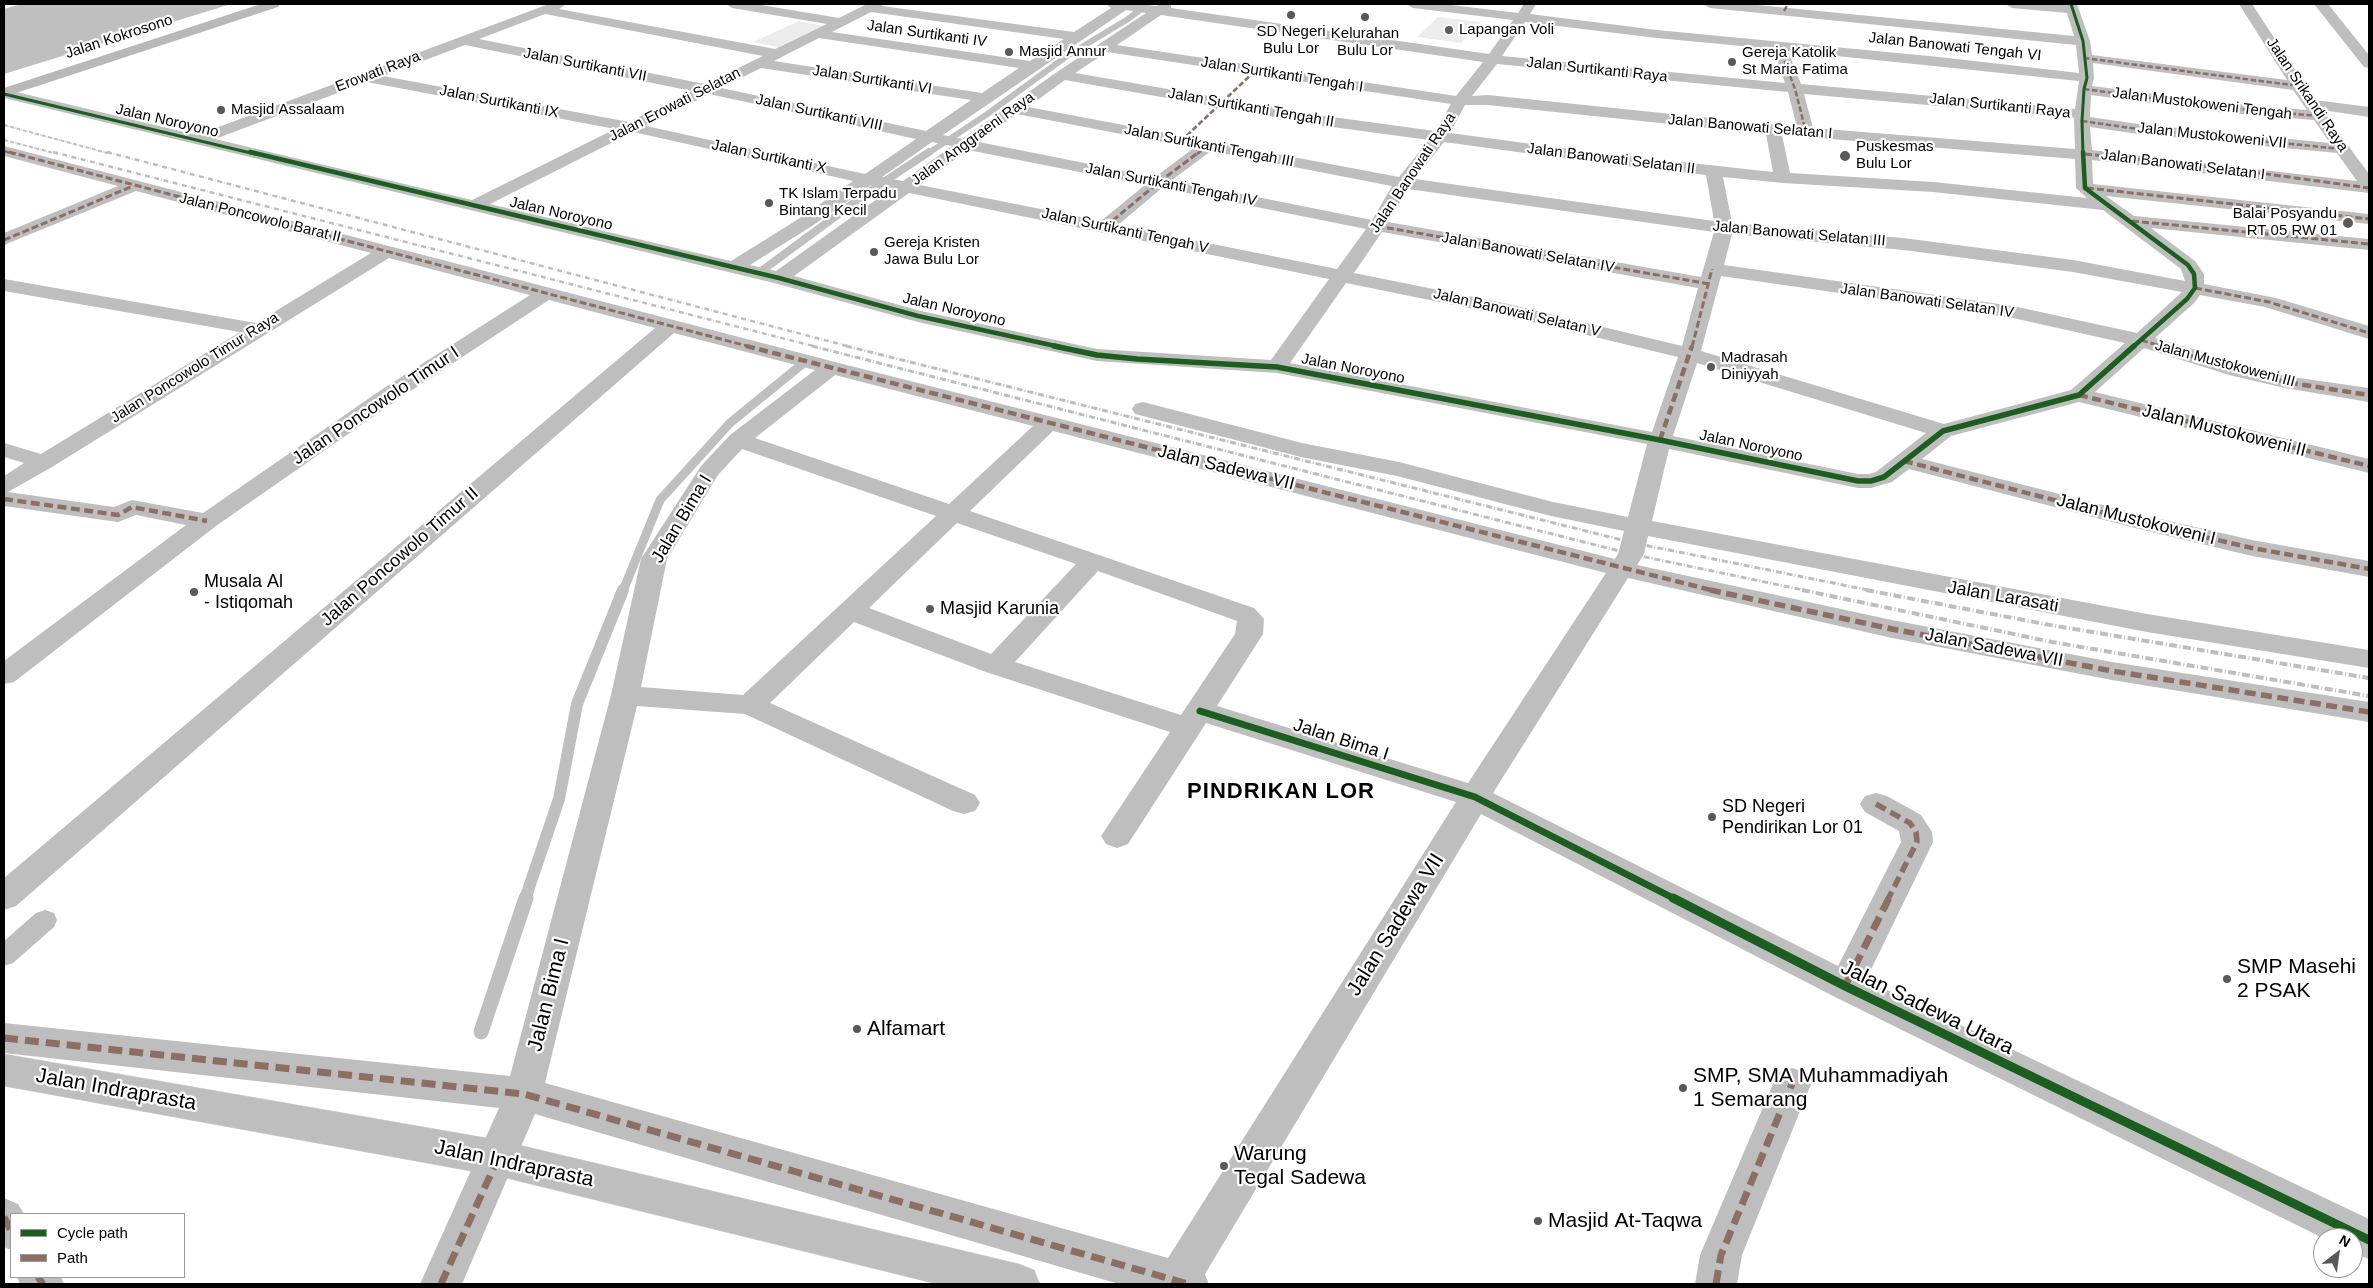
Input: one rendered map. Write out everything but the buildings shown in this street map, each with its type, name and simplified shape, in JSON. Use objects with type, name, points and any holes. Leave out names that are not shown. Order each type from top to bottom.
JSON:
[{"type":"street","name":"Jalan Kokrosono","points":[[4,94],[273,4]]},
{"type":"street","name":"Erowati Raya","points":[[196,140],[560,4]]},
{"type":"street","points":[[732,4],[841,22]]},
{"type":"street","points":[[1413,4],[1520,18]]},
{"type":"street","name":"Jalan Banowati Raya","points":[[1277,367],[1378,226],[1403,182],[1439,138],[1460,101],[1493,59],[1531,4]]},
{"type":"street","points":[[1710,4],[1786,8],[2083,41]]},
{"type":"street","points":[[2012,4],[2072,7],[2083,41],[2086,83],[2083,118],[2085,188]]},
{"type":"street","name":"Jalan Srikandi Raya","points":[[2246,4],[2315,110],[2368,183]]},
{"type":"street","points":[[2321,4],[2369,64]]},
{"type":"street","name":"Jalan Surtikanti Raya","points":[[1123,5],[1161,8],[1493,59],[2083,118]]},
{"type":"street","name":"Jalan Anggraeni Raya","points":[[734,267],[806,222],[933,137],[985,98],[1123,5]]},
{"type":"street","points":[[873,6],[1078,37]]},
{"type":"street","name":"Jalan Erowati Selatan","points":[[473,206],[873,6]]},
{"type":"street","name":"Jalan Anggraeni Raya","points":[[779,278],[903,185],[1161,8]]},
{"type":"street","points":[[543,10],[777,54]]},
{"type":"street","name":"Jalan Banowati Tengah VI","points":[[1520,18],[1779,46],[2086,83]]},
{"type":"street","name":"Jalan Surtikanti IV","points":[[817,34],[1032,66]]},
{"type":"street","name":"Jalan Surtikanti VII","points":[[462,40],[707,89]]},
{"type":"street","points":[[1779,46],[1795,89],[1806,132]]},
{"type":"street","name":"Jalan Surtikanti Tengah I","points":[[1105,47],[1460,101]]},
{"type":"street","points":[[2084,58],[2299,86]]},
{"type":"street","name":"Jalan Surtikanti VI","points":[[760,63],[985,98]]},
{"type":"street","points":[[1181,141],[1255,71]]},
{"type":"street","name":"Jalan Surtikanti Tengah II","points":[[1062,75],[1439,138]]},
{"type":"street","name":"Jalan Surtikanti IX","points":[[366,77],[631,127]]},
{"type":"street","name":"Jalan Mustokoweni Tengah","points":[[2086,83],[2188,104],[2315,110]]},
{"type":"street","name":"Jalan Surtikanti VIII","points":[[707,89],[964,144]]},
{"type":"street","name":"Jalan Noroyono","points":[[4,94],[734,267],[918,316],[1097,355],[1277,367],[1660,440],[1858,481],[1870,481],[1884,477],[1943,431]]},
{"type":"street","name":"Jalan Banowati Selatan I","points":[[1460,101],[1488,100],[1606,114],[1773,130],[2085,154],[2368,183]]},
{"type":"street","name":"Jalan Surtikanti Tengah III","points":[[1014,109],[1403,182]]},
{"type":"street","points":[[2315,110],[2369,112]]},
{"type":"street","name":"Jalan Mustokoweni VII","points":[[2083,118],[2138,130],[2342,148]]},
{"type":"street","name":"Jalan Surtikanti X","points":[[631,127],[903,185]]},
{"type":"street","points":[[1773,130],[1783,178]]},
{"type":"street","name":"Jalan Banowati Selatan II","points":[[1439,138],[1783,178],[1933,187],[2106,204]]},
{"type":"street","name":"Jalan Surtikanti Tengah IV","points":[[964,144],[1378,226]]},
{"type":"street","points":[[1106,227],[1159,182],[1209,145]]},
{"type":"street","name":"Jalan Poncowolo Barat II","points":[[4,151],[387,251]]},
{"type":"street","points":[[1625,563],[1639,525],[1660,440],[1690,354],[1724,228],[1714,171]]},
{"type":"street","name":"Jalan Banowati Selatan III","points":[[1403,182],[1724,228],[1922,246],[2073,266],[2269,302],[2369,333]]},
{"type":"street","name":"Jalan Surtikanti Tengah V","points":[[903,185],[1343,276]]},
{"type":"street","points":[[4,240],[133,186]]},
{"type":"street","points":[[1943,431],[2079,395],[2187,300],[2195,288],[2194,274],[2188,265],[2085,188]]},
{"type":"street","points":[[2085,188],[2369,219]]},
{"type":"street","points":[[2130,221],[2369,244]]},
{"type":"street","name":"Jalan Banowati Selatan IV","points":[[1378,226],[1710,277],[2013,312],[2140,340]]},
{"type":"street","points":[[387,251],[831,368]]},
{"type":"street","name":"Jalan Poncowolo Timur Raya","points":[[4,486],[387,251]]},
{"type":"street","name":"Jalan Banowati Selatan V","points":[[1343,276],[1508,310],[1690,354],[1943,431]]},
{"type":"street","points":[[4,285],[258,329]]},
{"type":"street","name":"Jalan Poncowolo Timur I","points":[[4,675],[207,521],[381,401],[546,292]]},
{"type":"street","name":"Jalan Poncowolo Timur II","points":[[4,897],[671,325]]},
{"type":"street","name":"Jalan Mustokoweni III","points":[[2140,340],[2237,370],[2285,382],[2369,395]]},
{"type":"street","name":"Jalan Sadewa VII","points":[[831,368],[1625,563],[1678,583],[1892,629],[2112,671],[2369,712]]},
{"type":"street","name":"Jalan Bima I","points":[[441,1284],[498,1158],[524,1094],[625,695],[654,559],[709,471],[738,440],[831,368]]},
{"type":"street","name":"Jalan Mustokoweni II","points":[[2079,395],[2369,466]]},
{"type":"street","name":"Jalan Larasati","points":[[1144,409],[1301,450],[1399,469],[1551,509],[1959,589],[2369,659]]},
{"type":"street","points":[[750,705],[1049,423]]},
{"type":"street","points":[[738,440],[1245,614],[1251,619],[1249,634],[1117,836]]},
{"type":"street","points":[[4,450],[44,462]]},
{"type":"street","name":"Jalan Mustokoweni I","points":[[1904,460],[2196,535],[2252,548],[2369,569]]},
{"type":"street","points":[[4,499],[118,515],[132,507],[207,521]]},
{"type":"street","points":[[996,666],[1093,561]]},
{"type":"street","name":"Jalan Sadewa VII","points":[[1180,1283],[1475,797],[1625,563]]},
{"type":"street","name":"Jalan Bima I","points":[[851,611],[996,666],[1475,797]]},
{"type":"street","points":[[625,695],[750,705],[964,803]]},
{"type":"street","name":"Jalan Sadewa Utara","points":[[1475,797],[1845,986],[2369,1240]]},
{"type":"street","name":"Jalan Sadewa Utara","points":[[1845,986],[1917,842],[1916,832],[1910,823],[1876,804]]},
{"type":"street","points":[[4,1038],[524,1094],[1180,1283]]},
{"type":"street","name":"Jalan Indraprasta","points":[[4,1070],[498,1158],[1019,1284]]},
{"type":"street","points":[[1716,1284],[1721,1255],[1792,1084]]},
{"type":"street","points":[[4,1218],[10,1229]]},
{"type":"lane","points":[[4,956],[45,920]]},
{"type":"shaded area","points":[[21,4],[231,4],[4,74],[4,9]]},
{"type":"shaded area","name":"Lapangan Voli","points":[[1438,17],[1481,22],[1461,43],[1417,37]]},
{"type":"shaded area","points":[[799,21],[824,26],[778,47],[753,42]]},
{"type":"waterway","points":[[927,154],[986,115],[1067,56],[1128,19],[1148,4]]},
{"type":"waterway","points":[[764,269],[870,191],[929,152]]},
{"type":"waterway","points":[[623,591],[660,500],[730,423],[806,361]]},
{"type":"waterway","points":[[525,899],[559,799],[577,704],[623,590]]},
{"type":"waterway","points":[[481,1032],[526,898]]},
{"type":"railway","points":[[4,125],[111,154]]},
{"type":"railway","points":[[4,140],[58,154]]},
{"type":"railway","points":[[53,152],[817,347]]},
{"type":"railway","points":[[107,152],[851,347]]},
{"type":"railway","points":[[812,346],[1631,554],[1808,591]]},
{"type":"railway","points":[[846,346],[1634,543],[1873,591]]},
{"type":"railway","points":[[1802,590],[2052,642],[2369,696]]},
{"type":"railway","points":[[1866,590],[2050,625],[2369,678]]},
{"type":"marked path","points":[[1784,11],[1788,4]]},
{"type":"marked path","points":[[1779,46],[1795,89],[1806,132]]},
{"type":"marked path","points":[[2084,58],[2299,86]]},
{"type":"marked path","points":[[1181,141],[1255,71]]},
{"type":"marked path","points":[[2084,89],[2217,107],[2319,116]]},
{"type":"marked path","points":[[2082,121],[2138,129],[2342,149]]},
{"type":"marked path","points":[[1105,227],[1159,182],[1209,145]]},
{"type":"marked path","points":[[4,151],[831,368],[1678,583],[1892,629],[2112,671],[2369,712]]},
{"type":"marked path","points":[[2085,154],[2230,169],[2369,188]]},
{"type":"marked path","points":[[4,240],[133,186]]},
{"type":"marked path","points":[[2087,188],[2369,219]]},
{"type":"marked path","points":[[2132,221],[2369,244]]},
{"type":"marked path","points":[[1377,226],[1709,284]]},
{"type":"marked path","points":[[1660,440],[1690,354],[1712,269]]},
{"type":"marked path","points":[[2195,288],[2269,302],[2369,333]]},
{"type":"marked path","points":[[2141,340],[2237,370],[2285,382],[2369,395]]},
{"type":"marked path","points":[[2079,395],[2369,466]]},
{"type":"marked path","points":[[1904,461],[2131,520],[2252,548],[2369,569]]},
{"type":"marked path","points":[[4,499],[118,515],[132,507],[207,521]]},
{"type":"marked path","points":[[1845,986],[1917,842],[1916,832],[1910,823],[1876,804]]},
{"type":"marked path","points":[[4,1038],[524,1094],[1188,1284]]},
{"type":"marked path","points":[[1716,1284],[1721,1255],[1792,1084]]},
{"type":"marked path","points":[[441,1284],[498,1158]]},
{"type":"marked path","points":[[4,1217],[10,1229]]},
{"type":"marked path","points":[[39,1278],[43,1284]]},
{"type":"cycle path","points":[[4,94],[779,278],[918,316],[1097,355],[1277,367],[1660,440],[1858,481],[1871,481],[1884,477],[1943,431],[2079,395],[2187,299],[2195,288],[2194,274],[2188,265],[2085,188],[2082,121],[2084,89],[2087,78],[2083,41],[2071,4]]},
{"type":"cycle path","points":[[1200,711],[1475,797],[1845,986],[2369,1240]]},
{"type":"place","name":"SD Negeri Bulu Lor","points":[[1291,15]]},
{"type":"place","name":"Kelurahan Bulu Lor","points":[[1365,17]]},
{"type":"place","name":"Lapangan Voli","points":[[1449,30]]},
{"type":"place","name":"Masjid Annur","points":[[1009,52]]},
{"type":"place","name":"Gereja Katolik St Maria Fatima","points":[[1732,62]]},
{"type":"place","name":"Masjid Assalaam","points":[[221,110]]},
{"type":"place","name":"Puskesmas Bulu Lor","points":[[1845,156]]},
{"type":"place","name":"TK Islam Terpadu Bintang Kecil","points":[[769,203]]},
{"type":"place","name":"Balai Posyandu RT 05 RW 01","points":[[2348,223]]},
{"type":"place","name":"Gereja Kristen Jawa Bulu Lor","points":[[874,252]]},
{"type":"place","name":"Madrasah Diniyyah","points":[[1711,367]]},
{"type":"place","name":"Musala Al - Istiqomah","points":[[194,592]]},
{"type":"place","name":"Masjid Karunia","points":[[930,609]]},
{"type":"place","name":"SD Negeri Pendirikan Lor 01","points":[[1712,817]]},
{"type":"place","name":"SMP Masehi 2 PSAK","points":[[2227,979]]},
{"type":"place","name":"Alfamart","points":[[857,1029]]},
{"type":"place","name":"SMP, SMA Muhammadiyah 1 Semarang","points":[[1683,1088]]},
{"type":"place","name":"Warung Tegal Sadewa","points":[[1224,1166]]},
{"type":"place","name":"Masjid At-Taqwa","points":[[1538,1221]]},
{"type":"district","name":"PINDRIKAN LOR","points":[[1281,792]]}]
